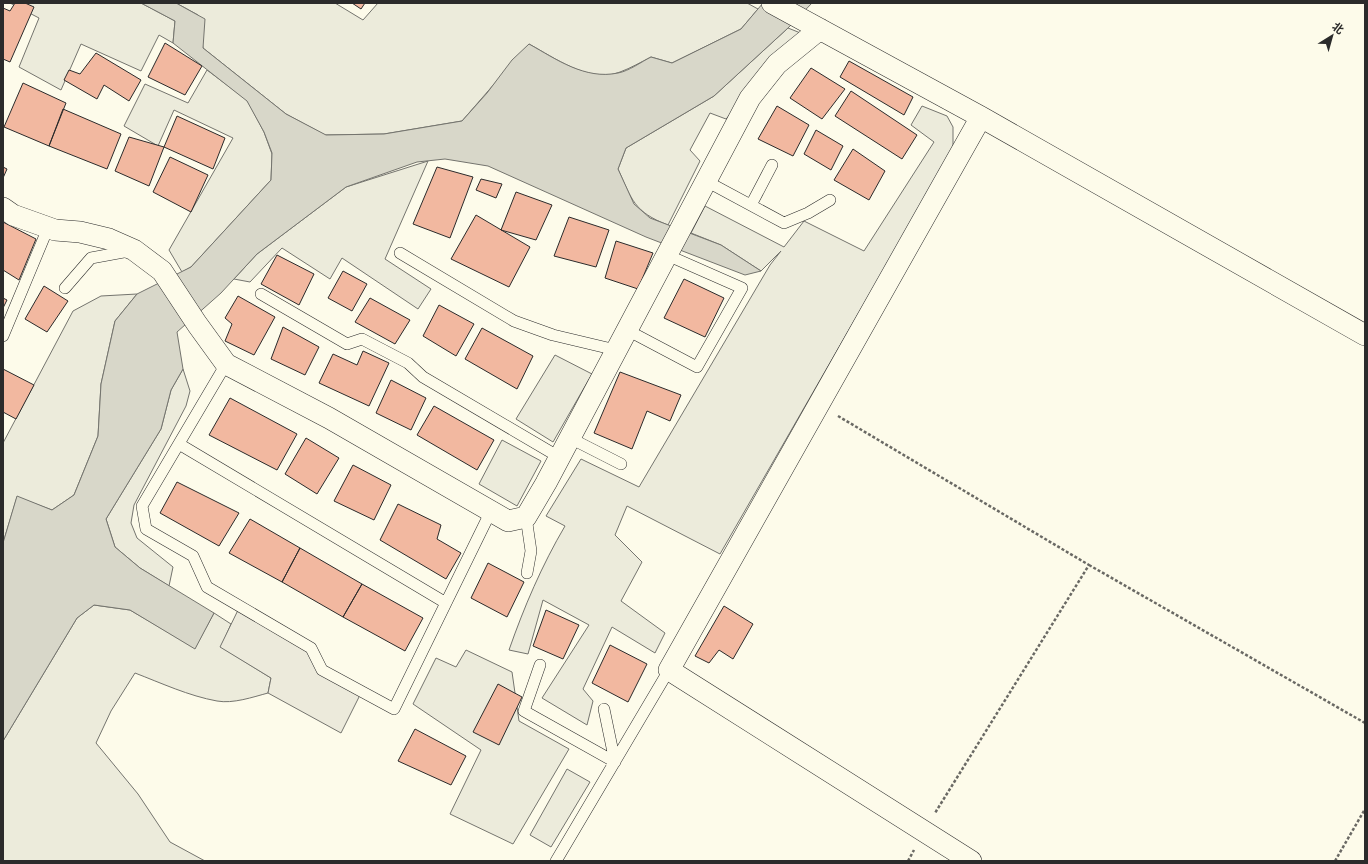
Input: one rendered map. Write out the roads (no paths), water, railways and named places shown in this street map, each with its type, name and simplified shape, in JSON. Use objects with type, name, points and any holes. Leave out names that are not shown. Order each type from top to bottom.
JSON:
[{"type":"street","points":[[772,3],[981,117],[1365,334]]},
{"type":"street","points":[[3,208],[13,215],[48,228],[109,239],[134,250],[162,271],[197,324],[226,364],[329,418],[508,521],[526,517],[628,330],[750,98],[777,64],[820,29]]},
{"type":"street","points":[[971,861],[669,670],[981,117]]},
{"type":"lane","points":[[751,205],[772,165]]},
{"type":"lane","points":[[706,181],[784,223],[808,213],[830,200]]},
{"type":"lane","points":[[3,336],[48,228]]},
{"type":"lane","points":[[64,288],[91,258],[134,250]]},
{"type":"lane","points":[[400,254],[514,321],[553,335],[616,350]]},
{"type":"lane","points":[[628,330],[697,367],[742,288],[667,255]]},
{"type":"lane","points":[[261,294],[348,344],[362,339],[408,363],[423,377],[559,458]]},
{"type":"lane","points":[[226,364],[142,506],[146,529],[193,556],[207,587],[311,648],[322,670],[394,709],[492,511]]},
{"type":"lane","points":[[570,438],[621,464]]},
{"type":"lane","points":[[179,444],[446,603]]},
{"type":"lane","points":[[526,517],[530,551],[527,573]]},
{"type":"lane","points":[[540,665],[524,711],[615,762]]},
{"type":"lane","points":[[556,861],[669,670]]},
{"type":"lane","points":[[604,709],[615,762]]}]
